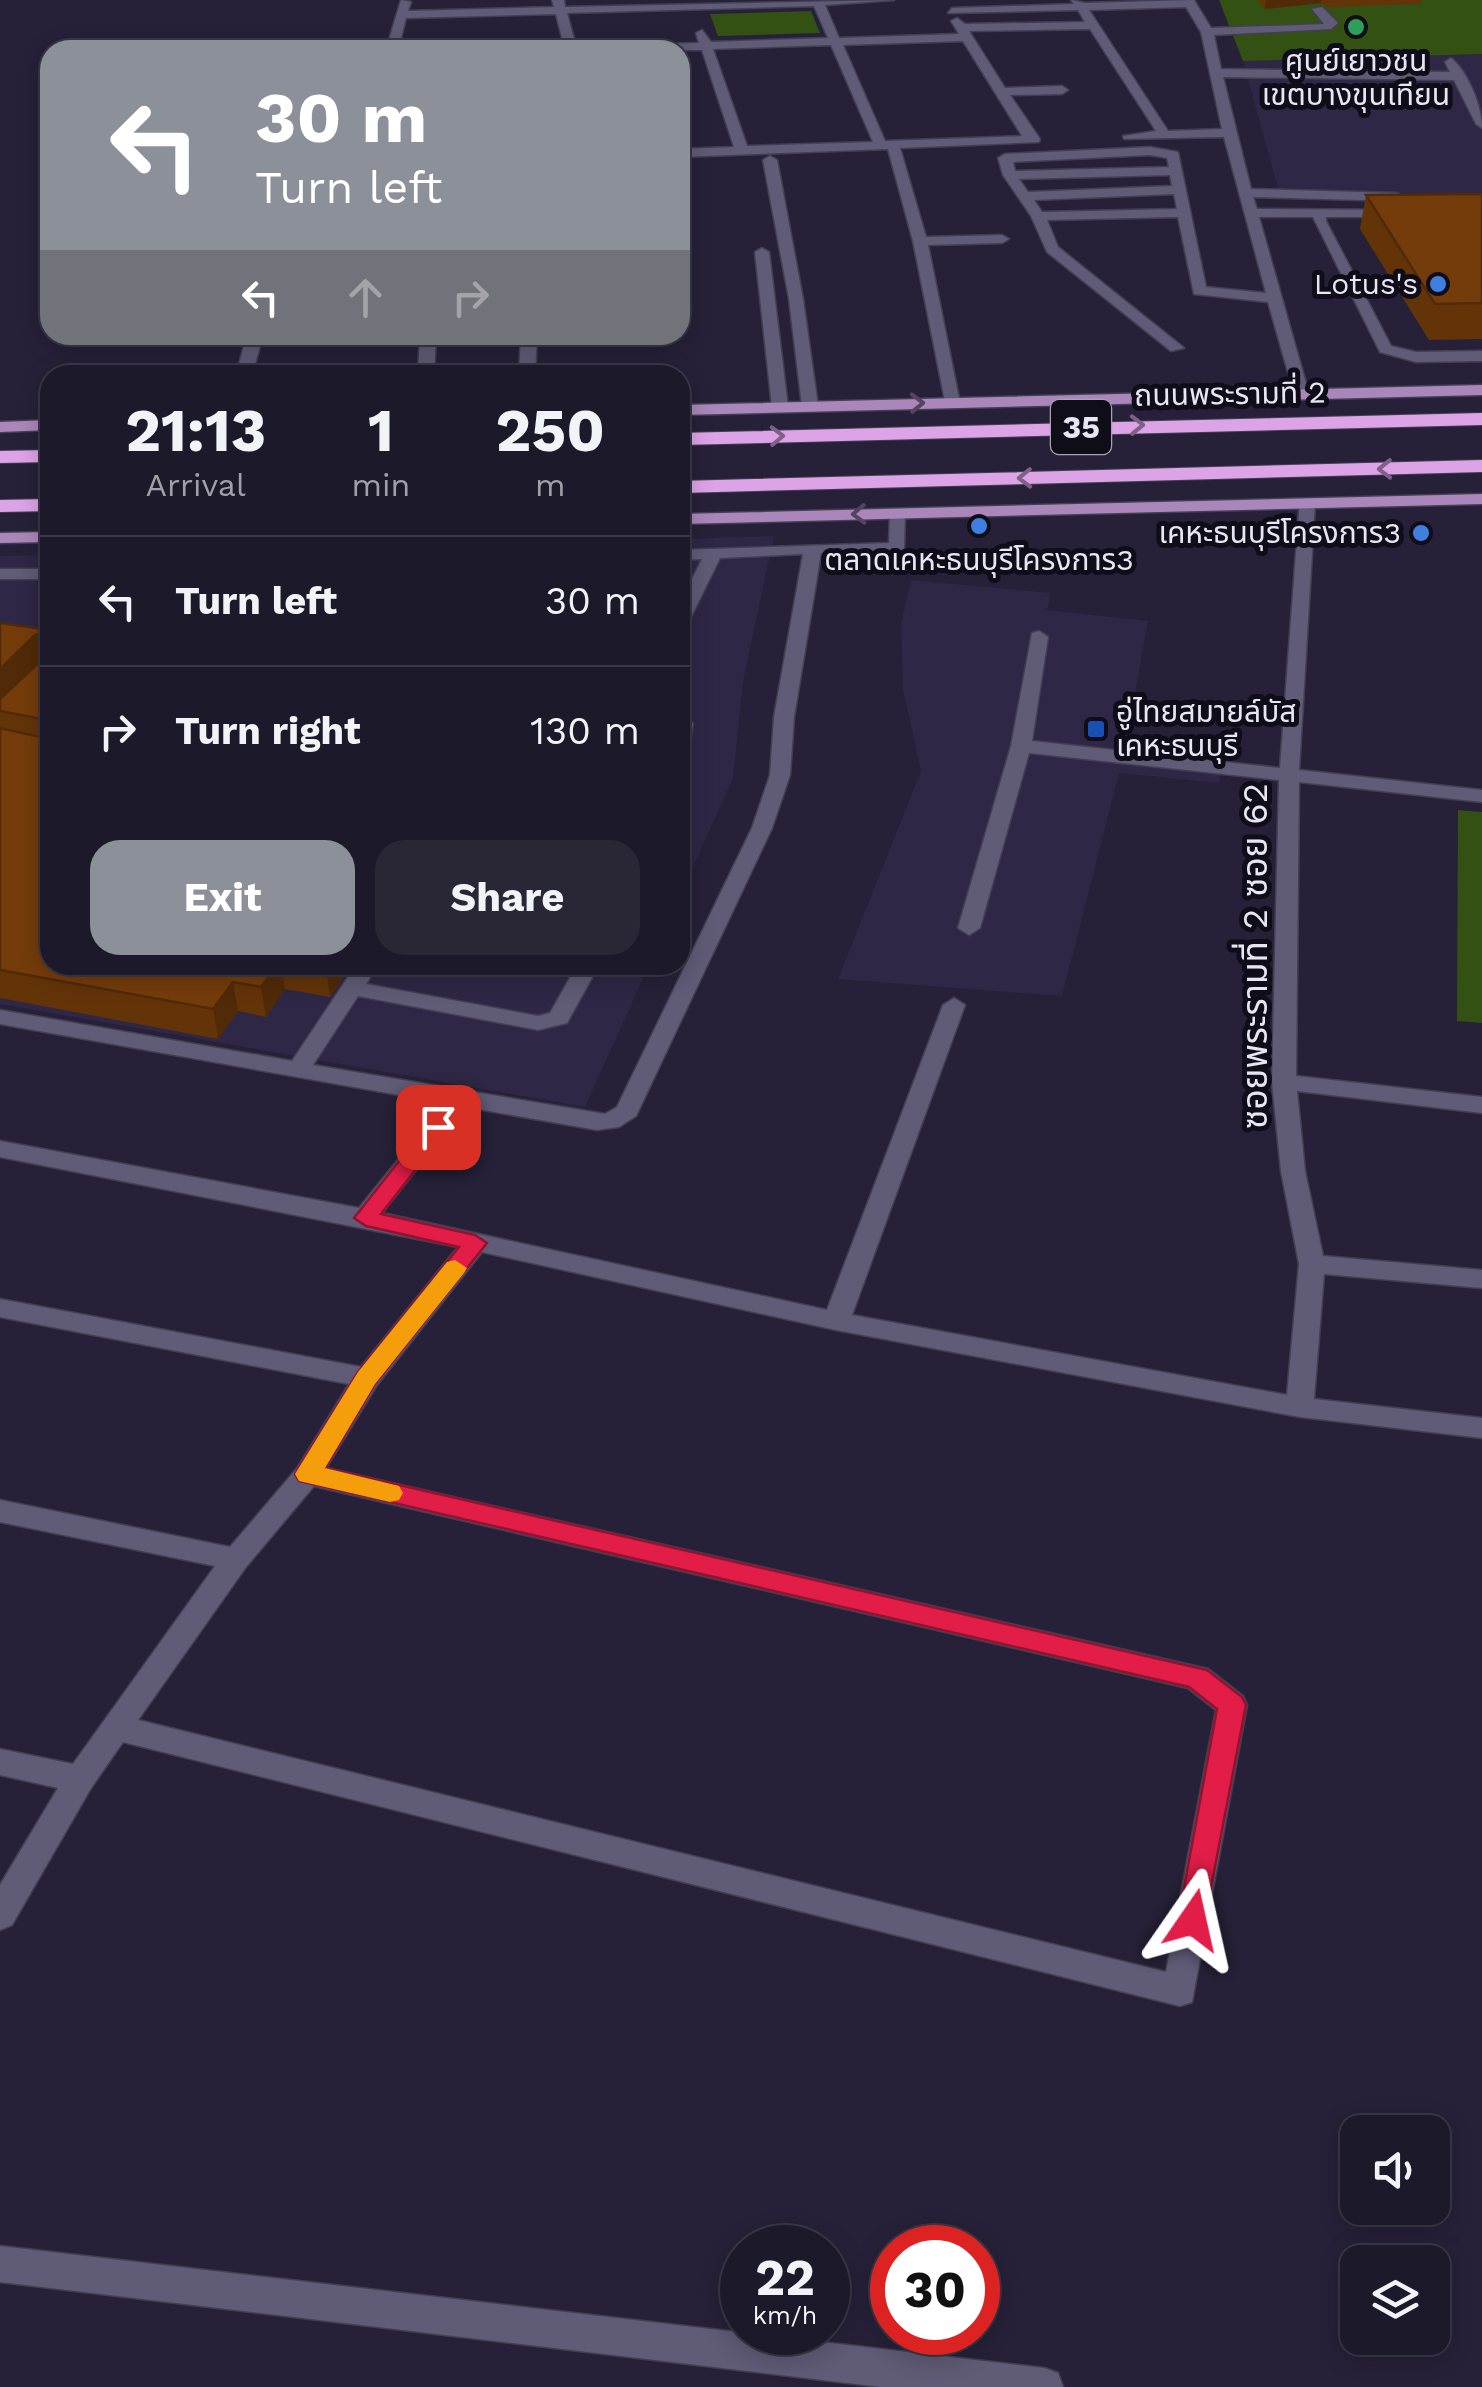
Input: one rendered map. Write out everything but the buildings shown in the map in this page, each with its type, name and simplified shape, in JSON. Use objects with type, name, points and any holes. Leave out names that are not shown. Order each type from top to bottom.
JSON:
[{"type":"highway","name":"ถนนพระรามที่ 2","points":[[690,440],[1482,419]]},
{"type":"highway","points":[[0,457],[40,456]]},
{"type":"highway","name":"35","points":[[690,487],[1482,466]]},
{"type":"highway","points":[[0,506],[40,505]]},
{"type":"main road","name":"ถนนพระรามที่ 2","points":[[690,410],[1482,390]]},
{"type":"main road","points":[[0,426],[40,426]]},
{"type":"main road","points":[[690,519],[1482,499]]},
{"type":"main road","points":[[0,538],[40,537]]},
{"type":"street","points":[[395,40],[405,0]]},
{"type":"street","points":[[401,15],[559,5],[888,0]]},
{"type":"street","points":[[818,1],[887,146],[920,241],[952,402]]},
{"type":"street","points":[[1031,139],[962,32],[950,5],[1189,2],[1207,32],[1229,133],[1301,394]]},
{"type":"street","points":[[691,3],[742,151]]},
{"type":"street","points":[[1080,3],[1164,134]]},
{"type":"street","points":[[559,5],[568,40]]},
{"type":"street","points":[[1207,32],[1327,27],[1332,23],[1318,9]]},
{"type":"street","points":[[690,45],[1094,24]]},
{"type":"street","points":[[1450,60],[1475,95],[1482,124]]},
{"type":"street","points":[[1218,72],[1460,76]]},
{"type":"street","points":[[1003,92],[1062,90]]},
{"type":"street","points":[[1107,136],[1229,133]]},
{"type":"street","points":[[690,153],[1050,138]]},
{"type":"street","points":[[1176,348],[1067,264],[1043,234],[1038,216],[1010,175],[1005,158],[1150,151],[1172,156],[1199,291],[1274,298]]},
{"type":"street","points":[[770,160],[796,299],[810,406]]},
{"type":"street","points":[[1025,196],[1180,190]]},
{"type":"street","points":[[1246,193],[1412,197]]},
{"type":"street","points":[[1250,212],[1409,213]]},
{"type":"street","points":[[1038,216],[1184,213]]},
{"type":"street","points":[[1320,214],[1319,221],[1385,349],[1416,357],[1482,356]]},
{"type":"street","points":[[920,241],[1002,239]]},
{"type":"street","points":[[762,252],[780,407]]},
{"type":"street","name":"ซอยพระรามที่ 2 ซอย 62","points":[[1300,1407],[1312,1264],[1293,1171],[1284,1082],[1289,777],[1306,503]]},
{"type":"street","points":[[690,554],[898,548],[899,513]]},
{"type":"street","points":[[0,1017],[610,1122],[626,1110],[762,828],[780,775],[784,716],[812,548]]},
{"type":"street","points":[[690,601],[714,553]]},
{"type":"street","points":[[0,574],[40,574]]},
{"type":"street","points":[[969,928],[1020,746],[1039,637]]},
{"type":"street","points":[[1020,746],[1482,796]]},
{"type":"street","points":[[298,1070],[360,975]]},
{"type":"street","points":[[350,988],[538,1023],[559,1018],[583,975]]},
{"type":"street","points":[[836,1321],[954,1005]]},
{"type":"street","points":[[1284,1082],[1482,1105]]},
{"type":"street","points":[[366,1218],[462,1096]]},
{"type":"street","points":[[0,1150],[366,1218],[836,1321],[1300,1407],[1482,1428]]},
{"type":"street","points":[[0,1916],[80,1779],[116,1727],[236,1559],[308,1474],[367,1378],[475,1243]]},
{"type":"street","points":[[1312,1264],[1482,1279]]},
{"type":"street","points":[[0,1308],[367,1378]]},
{"type":"street","points":[[116,1727],[1180,1992],[1232,1705],[1197,1678],[308,1474]]},
{"type":"street","points":[[0,1510],[236,1559]]},
{"type":"street","points":[[0,1762],[80,1779]]},
{"type":"street","points":[[0,2264],[1044,2387]]},
{"type":"shaded area","points":[[1482,54],[1482,195],[1279,192],[1243,61]]},
{"type":"shaded area","points":[[774,536],[743,682],[733,778],[690,874],[690,539]]},
{"type":"shaded area","points":[[40,555],[40,975],[644,975],[585,1107],[0,1004],[0,556]]},
{"type":"shaded area","points":[[911,580],[1051,593],[1047,610],[1148,621],[1125,748],[1225,759],[1219,783],[1119,773],[1062,996],[838,979],[921,771],[903,689],[901,624]]},
{"type":"green space","name":"ศูนย์เยาวชน เขตบางขุนเทียน","points":[[1219,0],[1482,0],[1482,54],[1243,61]]},
{"type":"green space","points":[[811,11],[820,33],[718,36],[710,14]]},
{"type":"green space","points":[[1458,810],[1482,812],[1482,1023],[1457,1021]]},
{"type":"slow traffic","points":[[390,1493],[308,1474],[367,1378],[455,1268]]},
{"type":"place","name":"ศูนย์เยาวชน เขตบางขุนเทียน","points":[[1356,27]]},
{"type":"place","name":"Lotus's","points":[[1438,284]]},
{"type":"place","name":"ตลาดเคหะธนบุรีโครงการ3","points":[[979,526]]},
{"type":"place","name":"เคหะธนบุรีโครงการ3","points":[[1421,533]]},
{"type":"place","name":"อู่ไทยสมายล์บัส เคหะธนบุรี","points":[[1096,729]]},
{"type":"route","points":[[438,1127],[366,1218],[475,1243],[367,1378],[308,1474],[1197,1678],[1232,1705],[1193,1920]]}]
